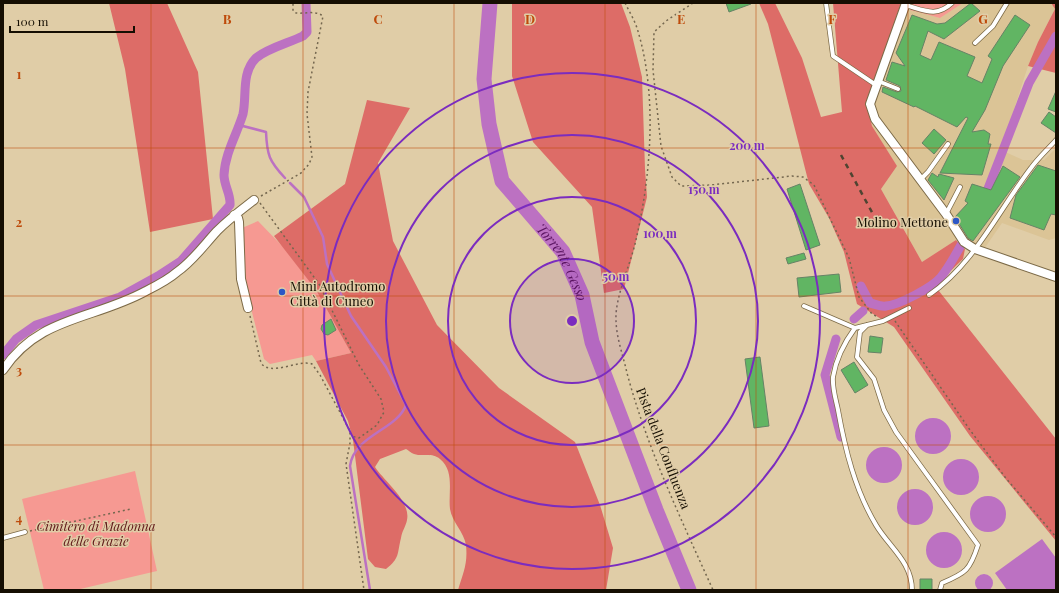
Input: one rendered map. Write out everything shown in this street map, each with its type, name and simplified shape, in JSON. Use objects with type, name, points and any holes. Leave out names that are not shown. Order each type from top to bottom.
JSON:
[{"type":"street","points":[[905,4],[870,104],[875,119],[946,214],[964,242],[975,249],[1056,278]]},
{"type":"street","points":[[3,370],[20,348],[35,336],[51,327],[129,300],[176,273],[190,261],[234,215],[254,200]]},
{"type":"street","points":[[234,215],[238,218],[239,222],[241,279],[248,308]]},
{"type":"lane","points":[[826,3],[833,56],[877,83],[898,89]]},
{"type":"lane","points":[[905,4],[933,12],[943,10],[952,3]]},
{"type":"lane","points":[[975,42],[993,26],[1007,3]]},
{"type":"lane","points":[[929,295],[953,276],[975,249],[1031,167],[1056,140]]},
{"type":"lane","points":[[920,180],[928,172],[948,144]]},
{"type":"lane","points":[[946,214],[960,187]]},
{"type":"lane","points":[[804,306],[855,328],[893,318],[909,308]]},
{"type":"lane","points":[[867,325],[860,332],[857,357],[874,379],[884,410],[896,432],[978,545],[972,564],[958,576],[942,583],[940,590]]},
{"type":"lane","points":[[855,328],[836,359],[833,379],[850,466],[876,525],[900,555],[910,577],[912,590]]},
{"type":"lane","points":[[3,538],[25,532]]},
{"type":"path","points":[[294,3],[293,11],[300,14],[312,13],[323,16],[323,23],[308,92],[307,114],[312,157],[309,164],[301,173],[257,199],[319,284],[359,365],[381,399],[384,412],[377,425],[359,438],[350,436]]},
{"type":"path","name":"Pista della Confluenza","points":[[625,3],[637,27],[646,61],[650,128],[647,181],[638,231],[616,307],[618,335],[637,410],[678,513],[713,590]]},
{"type":"path","points":[[693,3],[666,21],[654,32],[653,70],[661,146],[672,177],[681,186],[711,186],[792,176],[803,177],[814,185],[835,226],[849,258],[859,297],[872,314],[883,321]]},
{"type":"path","points":[[248,308],[261,363],[264,366],[272,368],[301,363],[312,364],[320,375],[347,425],[350,436],[346,464],[364,590]]},
{"type":"path","points":[[893,318],[970,430],[1005,476],[1056,537]]},
{"type":"path","points":[[25,532],[132,509]]},
{"type":"shaded area","points":[[109,3],[167,3],[198,72],[213,219],[150,232],[125,69]]},
{"type":"shaded area","points":[[512,3],[621,3],[630,27],[642,77],[647,197],[624,289],[604,293],[592,207],[533,142],[512,76]]},
{"type":"shaded area","points":[[759,3],[775,3],[802,58],[821,117],[842,112],[833,3],[901,3],[867,104],[872,126],[897,166],[881,189],[922,262],[956,240],[965,249],[963,259],[935,286],[1056,439],[1056,541],[970,436],[894,327],[857,304],[844,252],[829,218],[809,184],[768,24]]},
{"type":"shaded area","points":[[963,3],[1051,3],[1055,9],[1038,42],[1028,66],[1001,150],[1023,160],[1044,160],[1056,148],[1056,238],[1049,240],[1002,223],[984,249],[962,244],[956,240],[922,262],[881,189],[897,166],[872,126],[867,104],[901,6],[940,18]]},
{"type":"shaded area","points":[[1051,3],[1056,3],[1056,73],[1028,66],[1038,42],[1055,9]]},
{"type":"shaded area","points":[[367,100],[410,108],[378,163],[393,241],[437,325],[499,388],[575,442],[600,505],[613,548],[606,590],[458,590],[466,563],[466,545],[465,540],[451,514],[448,470],[445,464],[437,457],[431,455],[414,454],[406,449],[380,459],[375,467],[401,499],[407,513],[407,520],[396,559],[386,569],[375,567],[368,559],[353,440],[348,421],[316,361],[351,353],[316,290],[274,236],[345,184]]},
{"type":"shaded area","points":[[937,418],[946,423],[950,429],[950,443],[946,449],[937,454],[929,454],[920,449],[916,443],[915,432],[920,423],[926,419]]},
{"type":"shaded area","points":[[888,447],[897,452],[901,458],[901,472],[897,478],[888,483],[880,483],[871,478],[867,472],[866,461],[871,452],[877,448]]},
{"type":"shaded area","points":[[965,459],[974,464],[978,470],[978,484],[974,490],[965,495],[957,495],[948,490],[944,484],[943,473],[948,464],[954,460]]},
{"type":"shaded area","points":[[919,489],[928,494],[932,500],[932,514],[928,520],[919,525],[911,525],[902,520],[898,514],[897,503],[902,494],[908,490]]},
{"type":"shaded area","points":[[992,496],[1001,501],[1005,507],[1005,521],[1001,527],[992,532],[984,532],[975,527],[971,521],[970,510],[975,501],[981,497]]},
{"type":"shaded area","points":[[948,532],[957,537],[961,543],[961,557],[957,563],[948,568],[940,568],[931,563],[927,557],[926,546],[931,537],[937,533]]},
{"type":"shaded area","points":[[1042,539],[1056,558],[1056,590],[1007,590],[995,573]]},
{"type":"shaded area","points":[[984,574],[990,577],[993,583],[990,589],[984,592],[978,589],[975,583],[978,577]]},
{"type":"green space","points":[[912,3],[963,3],[940,18],[910,10]]},
{"type":"green space","name":"Mini Autodromo Città di Cuneo","points":[[258,221],[285,249],[316,290],[351,353],[316,361],[312,355],[270,364],[264,359],[243,277],[242,228]]},
{"type":"green space","name":"Cimitero di Madonna delle Grazie","points":[[135,471],[157,571],[76,590],[44,590],[22,499]]},
{"type":"building","points":[[726,3],[750,3],[751,4],[729,12]]},
{"type":"building","points":[[971,3],[980,11],[944,39],[928,31],[920,55],[931,60],[939,42],[975,57],[967,76],[982,83],[992,59],[988,56],[1015,15],[1030,25],[1003,66],[985,110],[972,132],[984,130],[990,134],[988,144],[991,144],[982,175],[940,173],[968,118],[966,117],[957,127],[915,106],[914,107],[882,92],[883,87],[897,92],[901,91],[900,86],[886,80],[892,62],[905,66],[896,53],[912,15],[937,24],[945,23]]},
{"type":"building","points":[[1056,91],[1056,112],[1048,109]]},
{"type":"building","points":[[1049,112],[1056,117],[1056,133],[1041,123]]},
{"type":"building","points":[[934,129],[946,140],[934,154],[922,143]]},
{"type":"building","points":[[1038,165],[1056,171],[1056,215],[1051,214],[1044,230],[1010,218],[1016,195]]},
{"type":"building","points":[[1003,166],[1020,177],[973,241],[968,238],[955,217],[968,203],[965,201],[972,184],[991,190]]},
{"type":"building","points":[[932,173],[938,177],[939,174],[954,178],[944,200],[928,180]]},
{"type":"building","points":[[800,184],[820,245],[806,250],[787,189]]},
{"type":"building","points":[[804,253],[806,259],[788,264],[786,258]]},
{"type":"building","points":[[839,274],[841,292],[799,297],[797,278]]},
{"type":"building","points":[[331,319],[336,330],[328,335],[324,334],[321,329],[322,325]]},
{"type":"building","points":[[870,336],[883,338],[881,353],[868,352]]},
{"type":"building","points":[[760,357],[769,426],[754,428],[745,359]]},
{"type":"building","points":[[854,362],[868,385],[855,393],[841,370]]},
{"type":"building","points":[[920,579],[932,579],[932,590],[920,590]]},
{"type":"waterway","points":[[3,355],[16,339],[36,325],[120,297],[158,276],[181,261],[230,205],[224,179],[225,167],[229,151],[243,114],[245,84],[248,70],[251,64],[261,54],[303,36],[307,32],[306,3]]},
{"type":"waterway","name":"Torrente Gesso","points":[[490,3],[484,79],[489,124],[502,181],[563,252],[582,295],[592,342],[656,510],[689,590]]},
{"type":"waterway","points":[[984,199],[1029,83],[1056,36]]},
{"type":"waterway","points":[[239,125],[266,132],[268,152],[272,162],[285,178]]},
{"type":"waterway","points":[[290,183],[304,197],[323,237],[327,264],[351,316],[386,367],[406,405],[401,414],[394,421],[359,447],[353,456],[350,466],[370,590]]},
{"type":"waterway","points":[[861,286],[870,303],[880,306],[892,305],[907,299],[931,286],[937,281],[947,269],[961,245]]},
{"type":"waterway","points":[[854,319],[863,311]]},
{"type":"waterway","points":[[836,339],[825,375],[841,437]]},
{"type":"railway","points":[[841,155],[874,216]]},
{"type":"place","name":"Molino Mettone","points":[[956,221]]},
{"type":"place","name":"Mini Autodromo Città di Cuneo","points":[[282,292]]}]
